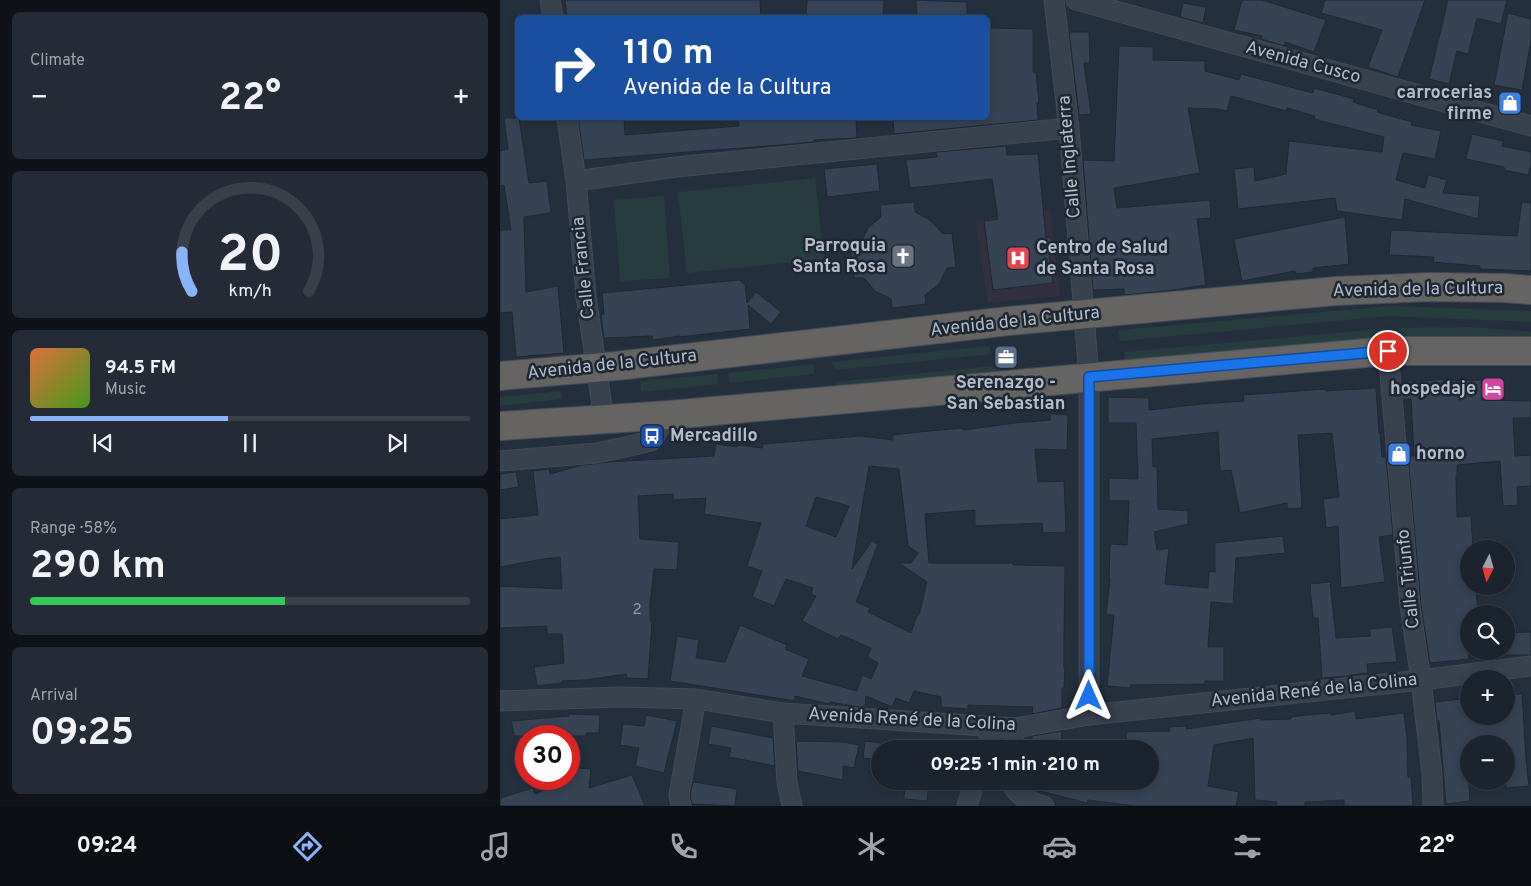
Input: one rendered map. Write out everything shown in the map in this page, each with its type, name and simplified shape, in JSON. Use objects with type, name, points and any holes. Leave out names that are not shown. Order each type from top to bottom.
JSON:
[{"type":"highway","name":"Avenida de la Cultura","points":[[500,376],[1009,321],[1336,291],[1430,287],[1531,290]]},
{"type":"highway","points":[[500,426],[669,415],[1388,351],[1531,351]]},
{"type":"street","points":[[550,0],[552,15]]},
{"type":"street","name":"Calle Inglaterra","points":[[1054,0],[1069,128],[1089,377],[1089,716]]},
{"type":"street","name":"Avenida Cusco","points":[[1076,0],[1531,126]]},
{"type":"street","name":"Calle Francia","points":[[567,120],[576,181],[586,296],[597,367],[602,419]]},
{"type":"street","points":[[576,181],[676,168],[1069,128]]},
{"type":"street","name":"Calle Triunfo","points":[[1388,351],[1410,606],[1422,680],[1432,774],[1433,806]]},
{"type":"street","points":[[500,461],[597,453],[644,443],[651,441],[669,415]]},
{"type":"street","name":"Avenida René de la Colina","points":[[500,701],[621,697],[696,699],[783,713],[1015,728],[1089,716],[1422,680],[1531,666]]},
{"type":"street","points":[[681,806],[679,795],[696,699]]},
{"type":"street","points":[[783,713],[787,783],[792,806]]},
{"type":"street","points":[[989,740],[993,727]]},
{"type":"street","points":[[1013,740],[1015,728]]},
{"type":"street","points":[[967,806],[972,790]]},
{"type":"street","points":[[1015,790],[1023,797],[1044,806]]},
{"type":"shaded area","name":"Centro de Salud de Santa Rosa","points":[[1050,210],[1060,296],[988,303],[975,220]]},
{"type":"green space","points":[[815,178],[824,259],[687,273],[678,192]]},
{"type":"green space","points":[[664,196],[670,278],[620,281],[614,200]]},
{"type":"green space","points":[[1391,306],[1531,311],[1531,322],[1390,316],[1120,341],[1118,330]]},
{"type":"green space","points":[[1471,327],[1531,332],[1531,343],[1400,339],[1399,328]]},
{"type":"green space","points":[[1392,328],[1392,339],[1126,363],[1124,352]]},
{"type":"green space","points":[[989,346],[992,354],[836,370],[831,362]]},
{"type":"green space","points":[[814,364],[814,374],[729,383],[728,373]]},
{"type":"green space","points":[[992,366],[1002,375],[836,393],[835,382]]},
{"type":"green space","points":[[718,374],[719,384],[641,392],[640,381]]},
{"type":"green space","points":[[561,391],[562,399],[500,406],[500,397]]},
{"type":"building","points":[[565,0],[760,0],[761,15],[567,15]]},
{"type":"building","points":[[807,0],[884,0],[883,15],[806,15]]},
{"type":"building","points":[[916,0],[967,2],[967,15],[917,15]]},
{"type":"building","points":[[1242,0],[1262,0],[1326,20],[1314,52],[1285,42],[1284,46],[1261,39],[1262,36],[1234,30]]},
{"type":"building","points":[[1325,0],[1425,0],[1398,77],[1368,67],[1382,30],[1321,13]]},
{"type":"building","points":[[1448,0],[1507,0],[1501,24],[1477,18],[1468,54],[1457,51],[1449,84],[1429,79]]},
{"type":"building","points":[[1183,3],[1206,7],[1203,23],[1180,17]]},
{"type":"building","points":[[1508,13],[1531,19],[1531,41],[1522,90],[1494,85]]},
{"type":"building","points":[[990,28],[1033,29],[1033,72],[1036,72],[1039,103],[1037,103],[1038,120],[894,134],[893,120],[990,120]]},
{"type":"building","points":[[1069,32],[1089,32],[1090,63],[1084,63],[1091,114],[1079,115]]},
{"type":"building","points":[[1119,46],[1153,47],[1153,60],[1205,61],[1205,71],[1239,80],[1241,74],[1313,93],[1314,88],[1354,99],[1353,102],[1378,110],[1377,112],[1412,122],[1411,125],[1441,131],[1435,159],[1403,153],[1396,180],[1425,188],[1428,175],[1447,180],[1443,193],[1480,196],[1478,219],[1405,199],[1402,220],[1337,211],[1335,198],[1238,209],[1234,169],[1254,167],[1255,181],[1286,174],[1289,141],[1382,152],[1384,137],[1314,119],[1315,116],[1287,108],[1286,111],[1231,96],[1227,111],[1188,108],[1200,173],[1114,188],[1117,208],[1210,200],[1211,218],[1197,219],[1206,285],[1124,295],[1124,289],[1093,290],[1083,160],[1114,161]]},
{"type":"building","points":[[504,118],[515,118],[515,120],[519,120],[529,183],[547,181],[551,213],[524,217],[526,292],[558,286],[564,353],[516,357],[512,312],[500,313],[500,230],[511,230],[504,185],[500,186],[500,151],[508,149]]},
{"type":"building","points":[[578,120],[624,120],[625,135],[739,126],[738,120],[856,120],[857,138],[584,160]]},
{"type":"building","points":[[1472,134],[1503,141],[1502,146],[1531,152],[1528,175],[1504,170],[1504,167],[1466,159]]},
{"type":"building","points":[[1006,146],[1007,155],[1038,154],[1046,238],[1051,237],[1053,253],[1049,254],[1053,283],[993,290],[984,221],[998,219],[992,179],[910,188],[906,160],[937,157],[936,152]]},
{"type":"building","points":[[877,164],[880,191],[827,197],[824,169]]},
{"type":"building","name":"Parroquia Santa Rosa","points":[[914,202],[915,212],[931,221],[943,234],[952,233],[956,267],[947,268],[939,284],[925,295],[926,304],[892,308],[891,299],[875,291],[864,278],[854,278],[850,244],[860,244],[868,228],[881,217],[880,205]]},
{"type":"building","points":[[1522,202],[1531,203],[1531,271],[1480,269],[1480,266],[1433,262],[1434,257],[1389,255],[1391,230],[1517,236]]},
{"type":"building","points":[[1345,217],[1349,264],[1313,268],[1313,272],[1296,274],[1295,271],[1242,281],[1234,239]]},
{"type":"building","points":[[739,280],[745,285],[747,303],[756,292],[781,312],[771,324],[748,305],[750,329],[653,340],[652,336],[604,338],[601,315],[604,314],[602,293]]},
{"type":"building","name":"Serenazgo - San Sebastian","points":[[1006,346],[1014,349],[1017,357],[1014,365],[1006,368],[998,365],[995,357],[998,349]]},
{"type":"building","points":[[1443,379],[1444,381],[1481,380],[1482,400],[1531,401],[1531,418],[1513,418],[1515,456],[1531,455],[1531,486],[1517,487],[1518,505],[1503,506],[1500,461],[1457,465],[1457,517],[1471,516],[1472,540],[1460,540],[1460,595],[1477,595],[1477,605],[1460,605],[1460,660],[1430,663],[1421,605],[1408,456],[1414,456],[1411,399],[1403,399],[1402,381]]},
{"type":"building","points":[[1376,388],[1379,433],[1382,457],[1386,457],[1393,535],[1379,537],[1385,582],[1341,588],[1338,526],[1326,528],[1323,499],[1339,497],[1332,433],[1298,435],[1302,508],[1287,509],[1287,503],[1240,513],[1231,470],[1220,471],[1218,432],[1152,439],[1153,467],[1157,467],[1158,509],[1188,511],[1188,524],[1154,532],[1157,550],[1169,548],[1165,584],[1208,588],[1209,571],[1215,572],[1215,543],[1283,536],[1285,553],[1236,558],[1233,604],[1211,602],[1208,647],[1224,647],[1224,681],[1205,681],[1205,684],[1131,685],[1130,688],[1107,686],[1114,615],[1106,615],[1110,579],[1110,544],[1127,545],[1129,501],[1109,501],[1109,478],[1138,479],[1136,423],[1108,423],[1108,397],[1149,398],[1149,410],[1244,401],[1243,395],[1326,389],[1326,391]]},
{"type":"building","points":[[1050,414],[1068,415],[1067,450],[1035,449],[1038,482],[1064,481],[1066,532],[1043,533],[1042,523],[975,526],[975,510],[925,514],[929,563],[1013,563],[1013,565],[1065,566],[1065,668],[1062,708],[1032,714],[1033,707],[968,705],[968,709],[941,707],[941,697],[914,691],[909,703],[896,698],[892,707],[866,696],[865,707],[859,707],[830,702],[829,704],[795,696],[795,701],[670,681],[677,636],[699,640],[696,658],[725,662],[740,625],[787,645],[785,649],[809,659],[802,676],[857,691],[862,675],[871,679],[878,663],[868,657],[871,648],[841,635],[838,639],[802,621],[816,596],[811,594],[813,588],[786,579],[774,606],[752,597],[762,571],[747,566],[761,523],[704,514],[706,498],[673,500],[673,494],[638,496],[640,539],[679,542],[677,570],[654,569],[650,604],[650,621],[652,621],[648,679],[627,678],[626,674],[585,680],[562,681],[562,683],[537,686],[534,667],[564,663],[562,634],[547,634],[547,626],[500,628],[500,586],[562,589],[560,557],[500,567],[500,519],[538,515],[533,471],[549,469],[550,474],[583,465],[609,462],[714,456],[716,444],[762,448],[763,444],[860,436],[893,440],[893,435],[962,428],[963,430],[1050,420]],"holes":[[[869,466],[899,469],[908,546],[918,553],[911,563],[899,563],[927,582],[919,615],[917,615],[911,633],[868,612],[870,608],[856,602],[878,544],[872,541],[852,569]],[[816,497],[849,506],[836,537],[806,526]]]},
{"type":"building","points":[[516,472],[519,487],[500,490],[500,474]]},
{"type":"building","points":[[1330,582],[1336,638],[1370,636],[1370,629],[1392,627],[1397,662],[1367,664],[1368,673],[1322,678],[1318,618],[1313,618],[1310,584]]},
{"type":"building","points":[[1531,632],[1531,655],[1515,655],[1515,633]]},
{"type":"building","points":[[1515,694],[1522,694],[1529,786],[1515,787],[1515,735],[1460,735],[1460,790],[1469,790],[1470,801],[1446,804],[1439,721],[1437,721],[1435,702],[1460,699],[1460,725],[1515,725]]},
{"type":"building","points":[[1355,711],[1356,719],[1404,713],[1408,777],[1411,777],[1413,806],[1344,806],[1344,800],[1305,802],[1305,806],[1276,806],[1277,802],[1255,800],[1253,738],[1214,745],[1208,786],[1239,792],[1236,806],[1134,806],[1088,800],[1087,803],[1037,790],[1159,790],[1159,740],[1126,740],[1126,732],[1170,731],[1169,727],[1186,726],[1186,729],[1261,718],[1261,720],[1291,719],[1291,717],[1306,715],[1331,713],[1331,715]]},
{"type":"building","points":[[569,714],[600,715],[599,733],[586,733],[586,736],[580,736],[580,725],[515,725],[514,736],[511,721],[569,716]]},
{"type":"building","points":[[646,715],[677,721],[664,773],[635,766],[639,748],[620,745],[623,724],[644,726]]},
{"type":"building","points":[[711,726],[773,738],[775,766],[729,757],[731,748],[708,744]]},
{"type":"building","points":[[1062,731],[1062,740],[1032,740],[1032,736]]},
{"type":"building","points":[[796,741],[843,742],[859,745],[854,768],[843,766],[843,780],[798,771]]},
{"type":"building","points":[[865,741],[871,742],[871,759],[863,758]]},
{"type":"building","points":[[580,768],[591,769],[589,788],[632,775],[645,806],[500,806],[500,798],[526,790],[534,790],[535,794],[545,790],[580,790]]},
{"type":"building","points":[[693,782],[737,789],[735,806],[692,804],[690,795]]},
{"type":"building","points":[[904,790],[928,790],[927,801],[904,799]]},
{"type":"place","name":"carrocerias firme","points":[[1510,103]]},
{"type":"place","name":"Parroquia Santa Rosa","points":[[903,256]]},
{"type":"place","name":"Centro de Salud de Santa Rosa","points":[[1018,258]]},
{"type":"place","name":"Serenazgo - San Sebastian","points":[[1006,357]]},
{"type":"place","name":"hospedaje","points":[[1493,389]]},
{"type":"place","name":"Mercadillo","points":[[652,436]]},
{"type":"place","name":"horno","points":[[1399,454]]},
{"type":"route","points":[[1089,696],[1089,377],[1388,351]]}]
